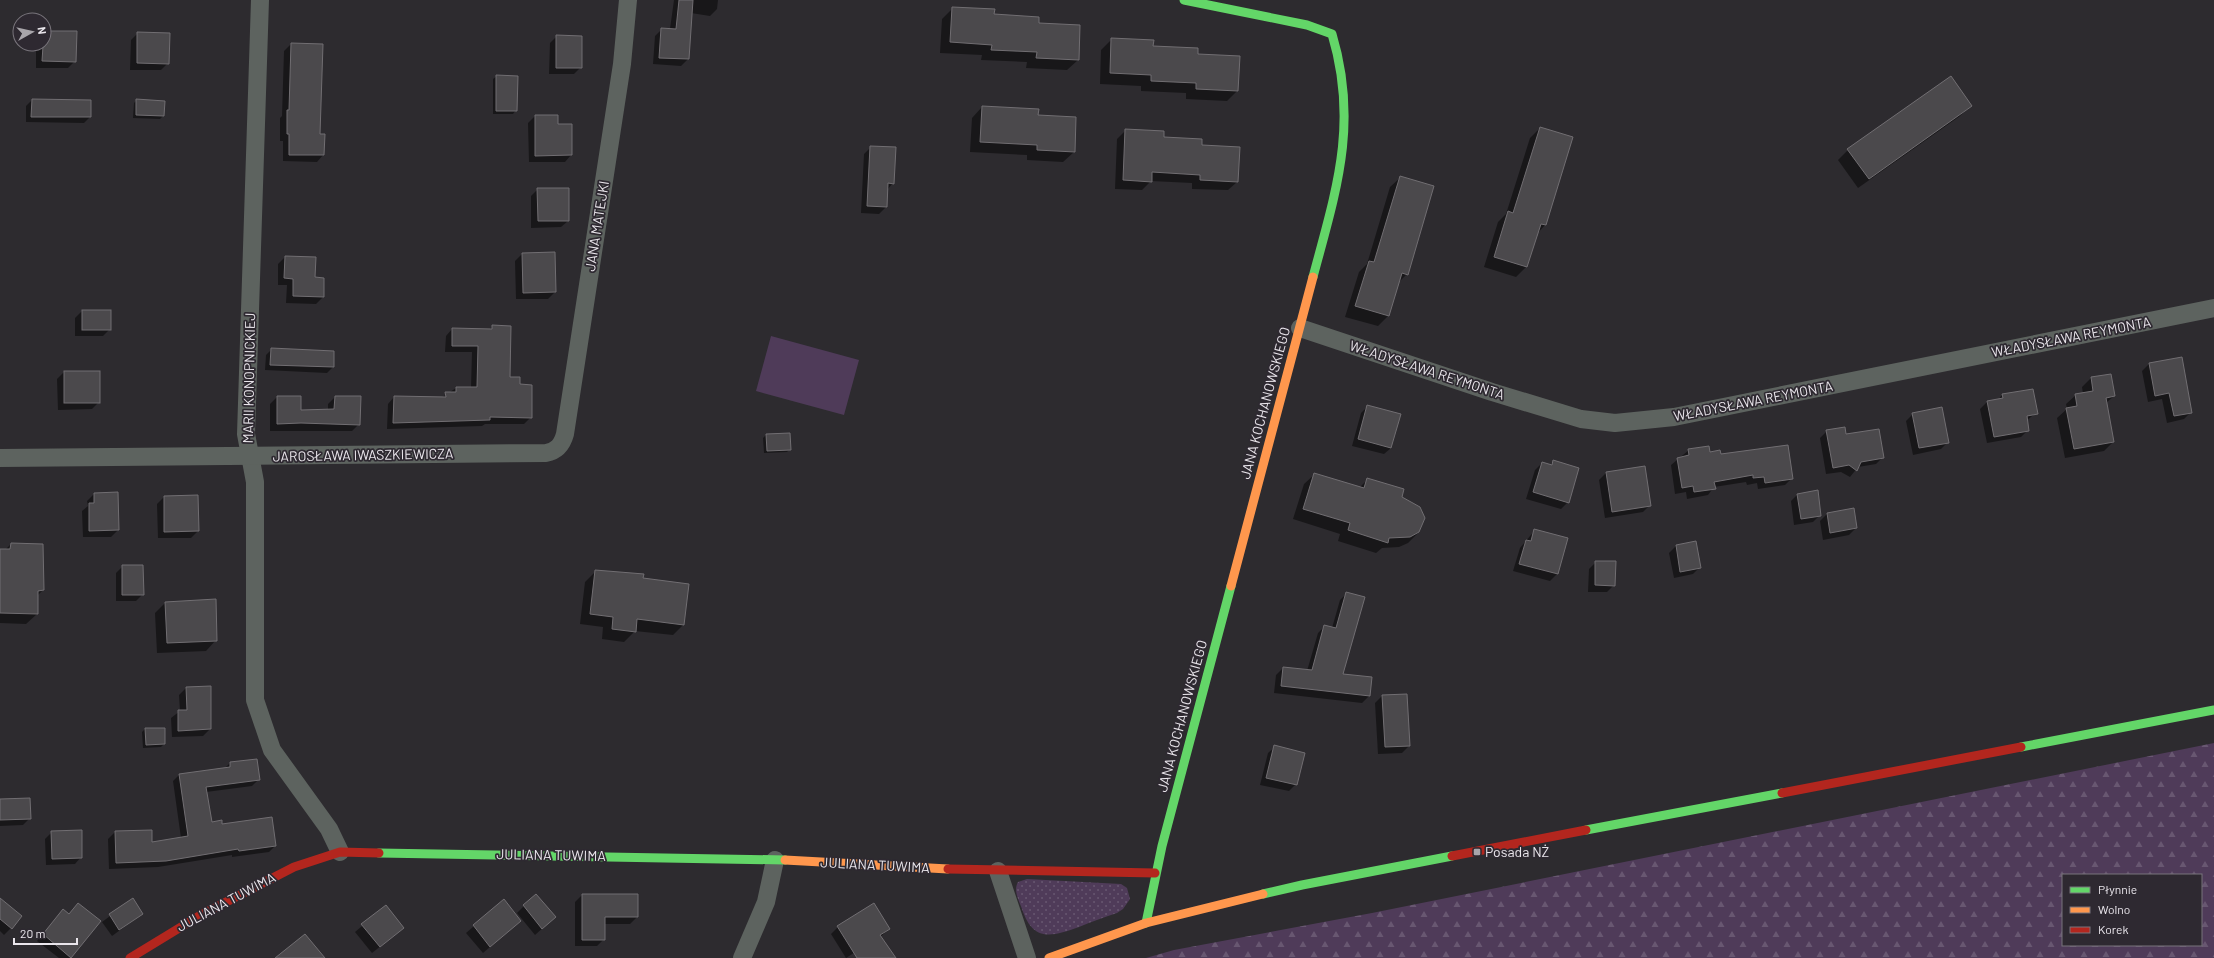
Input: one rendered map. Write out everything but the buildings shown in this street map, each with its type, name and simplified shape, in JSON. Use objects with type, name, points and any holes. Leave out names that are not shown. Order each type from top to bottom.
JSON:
[{"type":"street","name":"MARII KONOPNICKIEJ","points":[[260,0],[246,434],[254,482],[255,700],[272,750],[329,829],[340,852]]},
{"type":"street","name":"JANA MATEJKI","points":[[556,449],[560,445],[565,434],[622,64],[628,0]]},
{"type":"street","name":"JANA KOCHANOWSKIEGO","points":[[1146,923],[1155,873],[1332,206],[1343,156],[1345,125],[1343,83],[1339,58],[1332,34],[1307,25],[1184,0]]},
{"type":"street","name":"WŁADYSŁAWA REYMONTA","points":[[1300,328],[1580,419],[1615,423],[1674,417],[2214,308]]},
{"type":"street","name":"JAROSŁAWA IWASZKIEWICZA","points":[[0,458],[250,457],[546,453],[556,449]]},
{"type":"street","points":[[1049,958],[1146,923],[1302,886],[2214,710]]},
{"type":"street","name":"JULIANA TUWIMA","points":[[130,958],[182,924],[286,870],[314,858],[340,852],[775,860],[998,871],[1155,873]]},
{"type":"street","points":[[742,958],[766,902],[775,860]]},
{"type":"street","points":[[998,871],[1027,958]]},
{"type":"green space","points":[[771,336],[859,360],[844,415],[756,391]]},
{"type":"green space","points":[[2214,743],[2214,958],[1146,958],[1174,950],[1372,913]]},
{"type":"green space","points":[[1027,879],[1121,884],[1127,888],[1130,899],[1123,909],[1117,913],[1060,933],[1044,934],[1037,932],[1026,920],[1017,896],[1016,889],[1018,882]]},
{"type":"traffic: fast","points":[[1184,0],[1307,25],[1332,34],[1340,67],[1344,98],[1344,128],[1336,186],[1313,277]]},
{"type":"traffic: fast","points":[[1146,923],[1162,846],[1231,586]]},
{"type":"traffic: fast","points":[[2021,747],[2214,710]]},
{"type":"traffic: fast","points":[[1586,830],[1782,793]]},
{"type":"traffic: fast","points":[[379,853],[785,860]]},
{"type":"traffic: fast","points":[[1263,894],[1452,856]]},
{"type":"traffic: slow","points":[[1231,586],[1313,277]]},
{"type":"traffic: slow","points":[[785,860],[948,869]]},
{"type":"traffic: slow","points":[[1049,958],[1146,923],[1263,894]]},
{"type":"traffic: jam","points":[[1782,793],[2021,747]]},
{"type":"traffic: jam","points":[[1452,856],[1586,830]]},
{"type":"traffic: jam","points":[[130,958],[199,916],[294,867],[340,852],[379,853]]},
{"type":"traffic: jam","points":[[948,869],[1155,873]]},
{"type":"place","name":"Posada NŻ","points":[[1477,852]]}]
